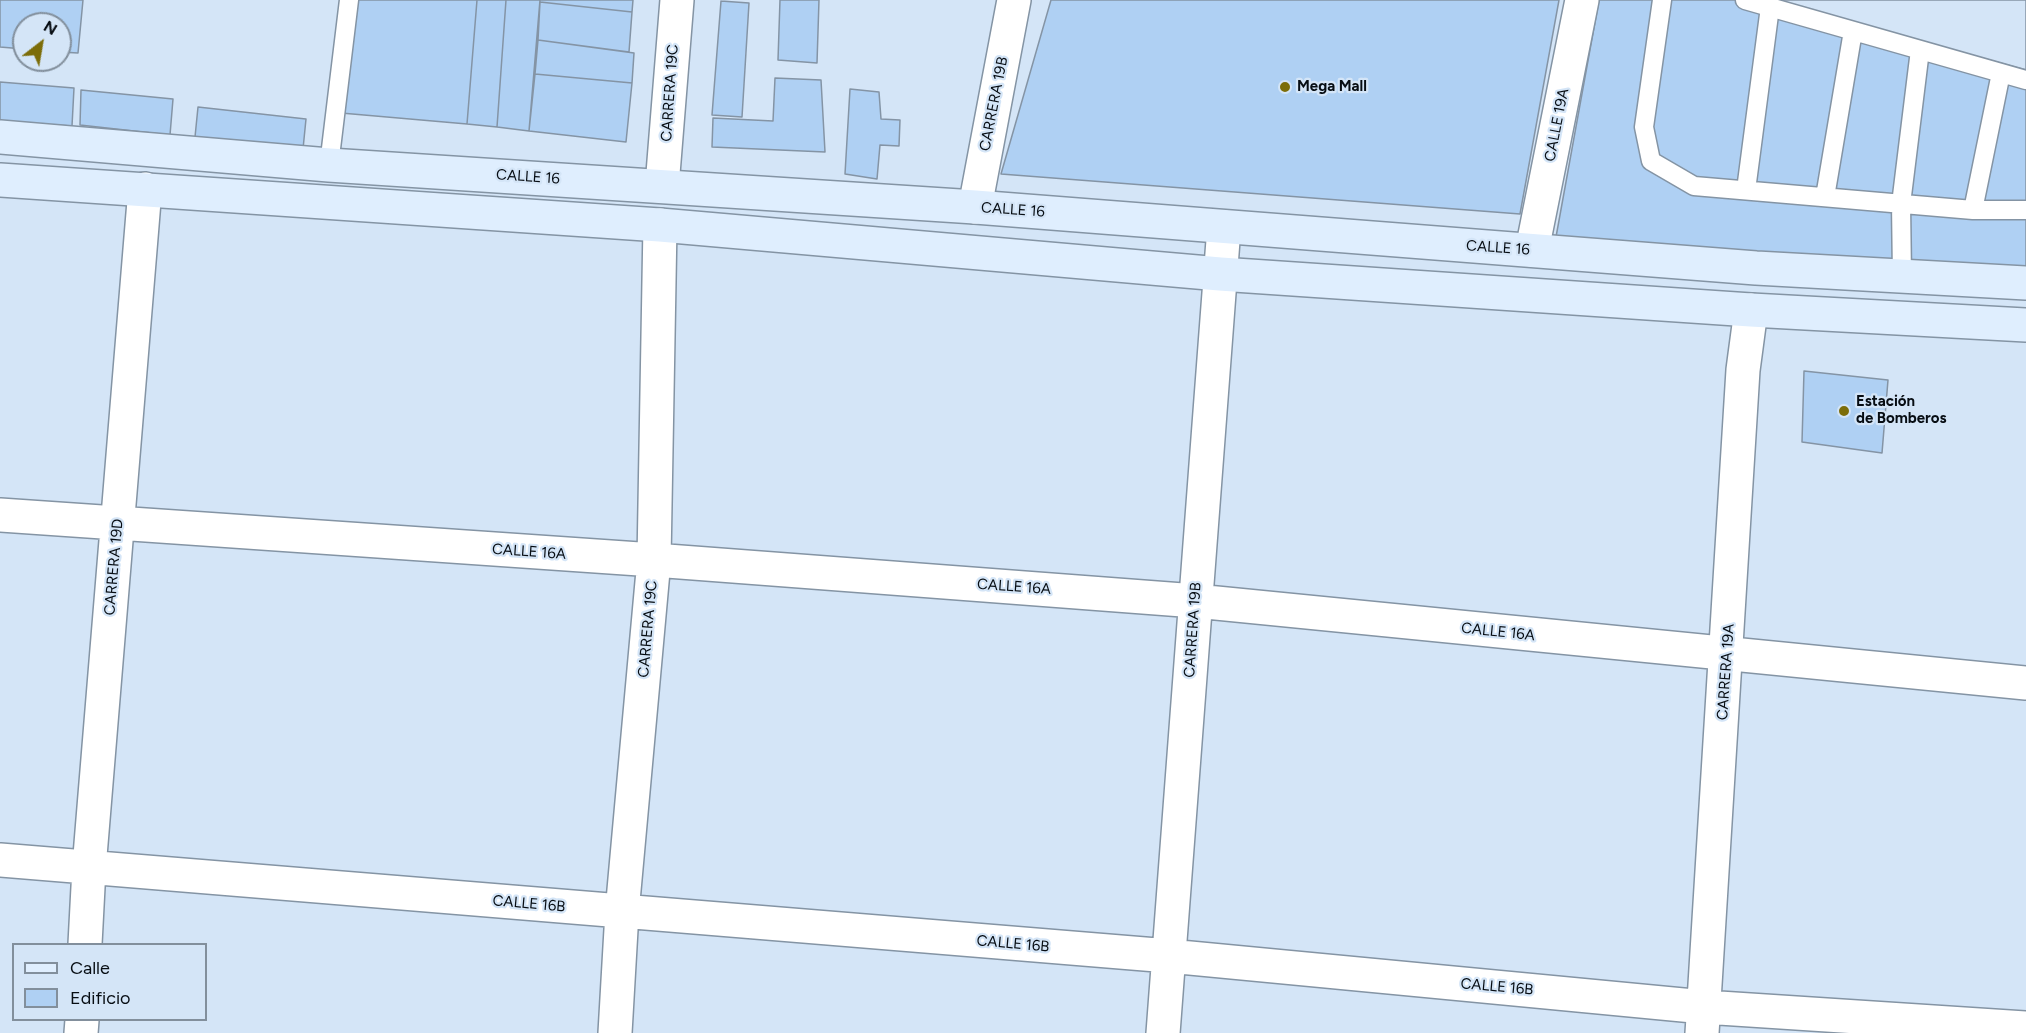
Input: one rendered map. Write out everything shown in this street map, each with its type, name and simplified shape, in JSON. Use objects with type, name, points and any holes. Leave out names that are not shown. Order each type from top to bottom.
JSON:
[{"type":"main road","name":"CALLE 16","points":[[0,137],[329,165],[975,207],[1756,268],[2026,284]]},
{"type":"main road","points":[[0,180],[660,225],[1220,274],[1751,310],[2026,325]]},
{"type":"street","name":"CARRERA 19C","points":[[662,186],[677,0]]},
{"type":"street","name":"CARRERA 19B","points":[[975,207],[1014,0]]},
{"type":"street","name":"CALLE 19A","points":[[1532,250],[1582,0]]},
{"type":"street","name":"CARRERA 19D","points":[[85,943],[88,868],[145,189]]},
{"type":"street","name":"CARRERA 19C","points":[[615,1033],[622,912],[654,560],[660,225]]},
{"type":"street","name":"CARRERA 19B","points":[[1163,1033],[1224,227]]},
{"type":"street","name":"CARRERA 19A","points":[[1703,1020],[1743,370],[1751,310]]},
{"type":"street","name":"CALLE 16A","points":[[0,515],[654,560],[1196,601],[2026,683]]},
{"type":"street","name":"CALLE 16B","points":[[0,860],[1169,956],[1703,1020],[2026,1028]]},
{"type":"lane","points":[[329,165],[349,0]]},
{"type":"lane","points":[[1662,0],[1644,127],[1651,161],[1694,186],[1973,210],[2026,210]]},
{"type":"lane","points":[[1745,0],[2026,80]]},
{"type":"lane","points":[[1746,190],[1770,7]]},
{"type":"lane","points":[[1825,197],[1853,31]]},
{"type":"lane","points":[[1902,276],[1901,204],[1920,50]]},
{"type":"lane","points":[[1973,210],[2001,73]]},
{"type":"building","points":[[0,0],[83,0],[78,53],[72,53],[72,12],[12,12],[12,48],[0,47]]},
{"type":"building","points":[[350,0],[477,0],[467,124],[341,113]]},
{"type":"building","points":[[477,0],[506,0],[497,127],[467,124]]},
{"type":"building","points":[[506,0],[540,0],[529,131],[497,127]]},
{"type":"building","points":[[540,0],[633,0],[632,12],[540,2]]},
{"type":"building","points":[[780,0],[819,0],[817,63],[778,60]]},
{"type":"building","name":"Mega Mall","points":[[1051,0],[1559,0],[1520,214],[1001,174]]},
{"type":"building","points":[[1599,0],[2026,0],[2026,279],[1554,248]]},
{"type":"building","points":[[1769,0],[2026,0],[2026,70]]},
{"type":"building","points":[[721,1],[749,3],[742,117],[712,115]]},
{"type":"building","points":[[540,2],[632,12],[629,52],[538,40]]},
{"type":"building","points":[[538,40],[634,53],[632,83],[535,74]]},
{"type":"building","points":[[535,74],[632,83],[626,142],[529,131]]},
{"type":"building","points":[[775,78],[821,80],[825,152],[712,147],[713,118],[773,121]]},
{"type":"building","points":[[0,82],[74,88],[72,126],[0,122]]},
{"type":"building","points":[[850,89],[879,92],[881,119],[900,120],[899,146],[880,145],[877,179],[845,174]]},
{"type":"building","points":[[81,90],[173,99],[170,135],[80,125]]},
{"type":"building","points":[[198,107],[306,119],[303,149],[195,137]]},
{"type":"building","name":"Estación de Bomberos","points":[[1804,371],[1888,380],[1882,453],[1802,442]]},
{"type":"place","name":"Mega Mall","points":[[1285,87]]},
{"type":"place","name":"Estación de Bomberos","points":[[1844,411]]}]
